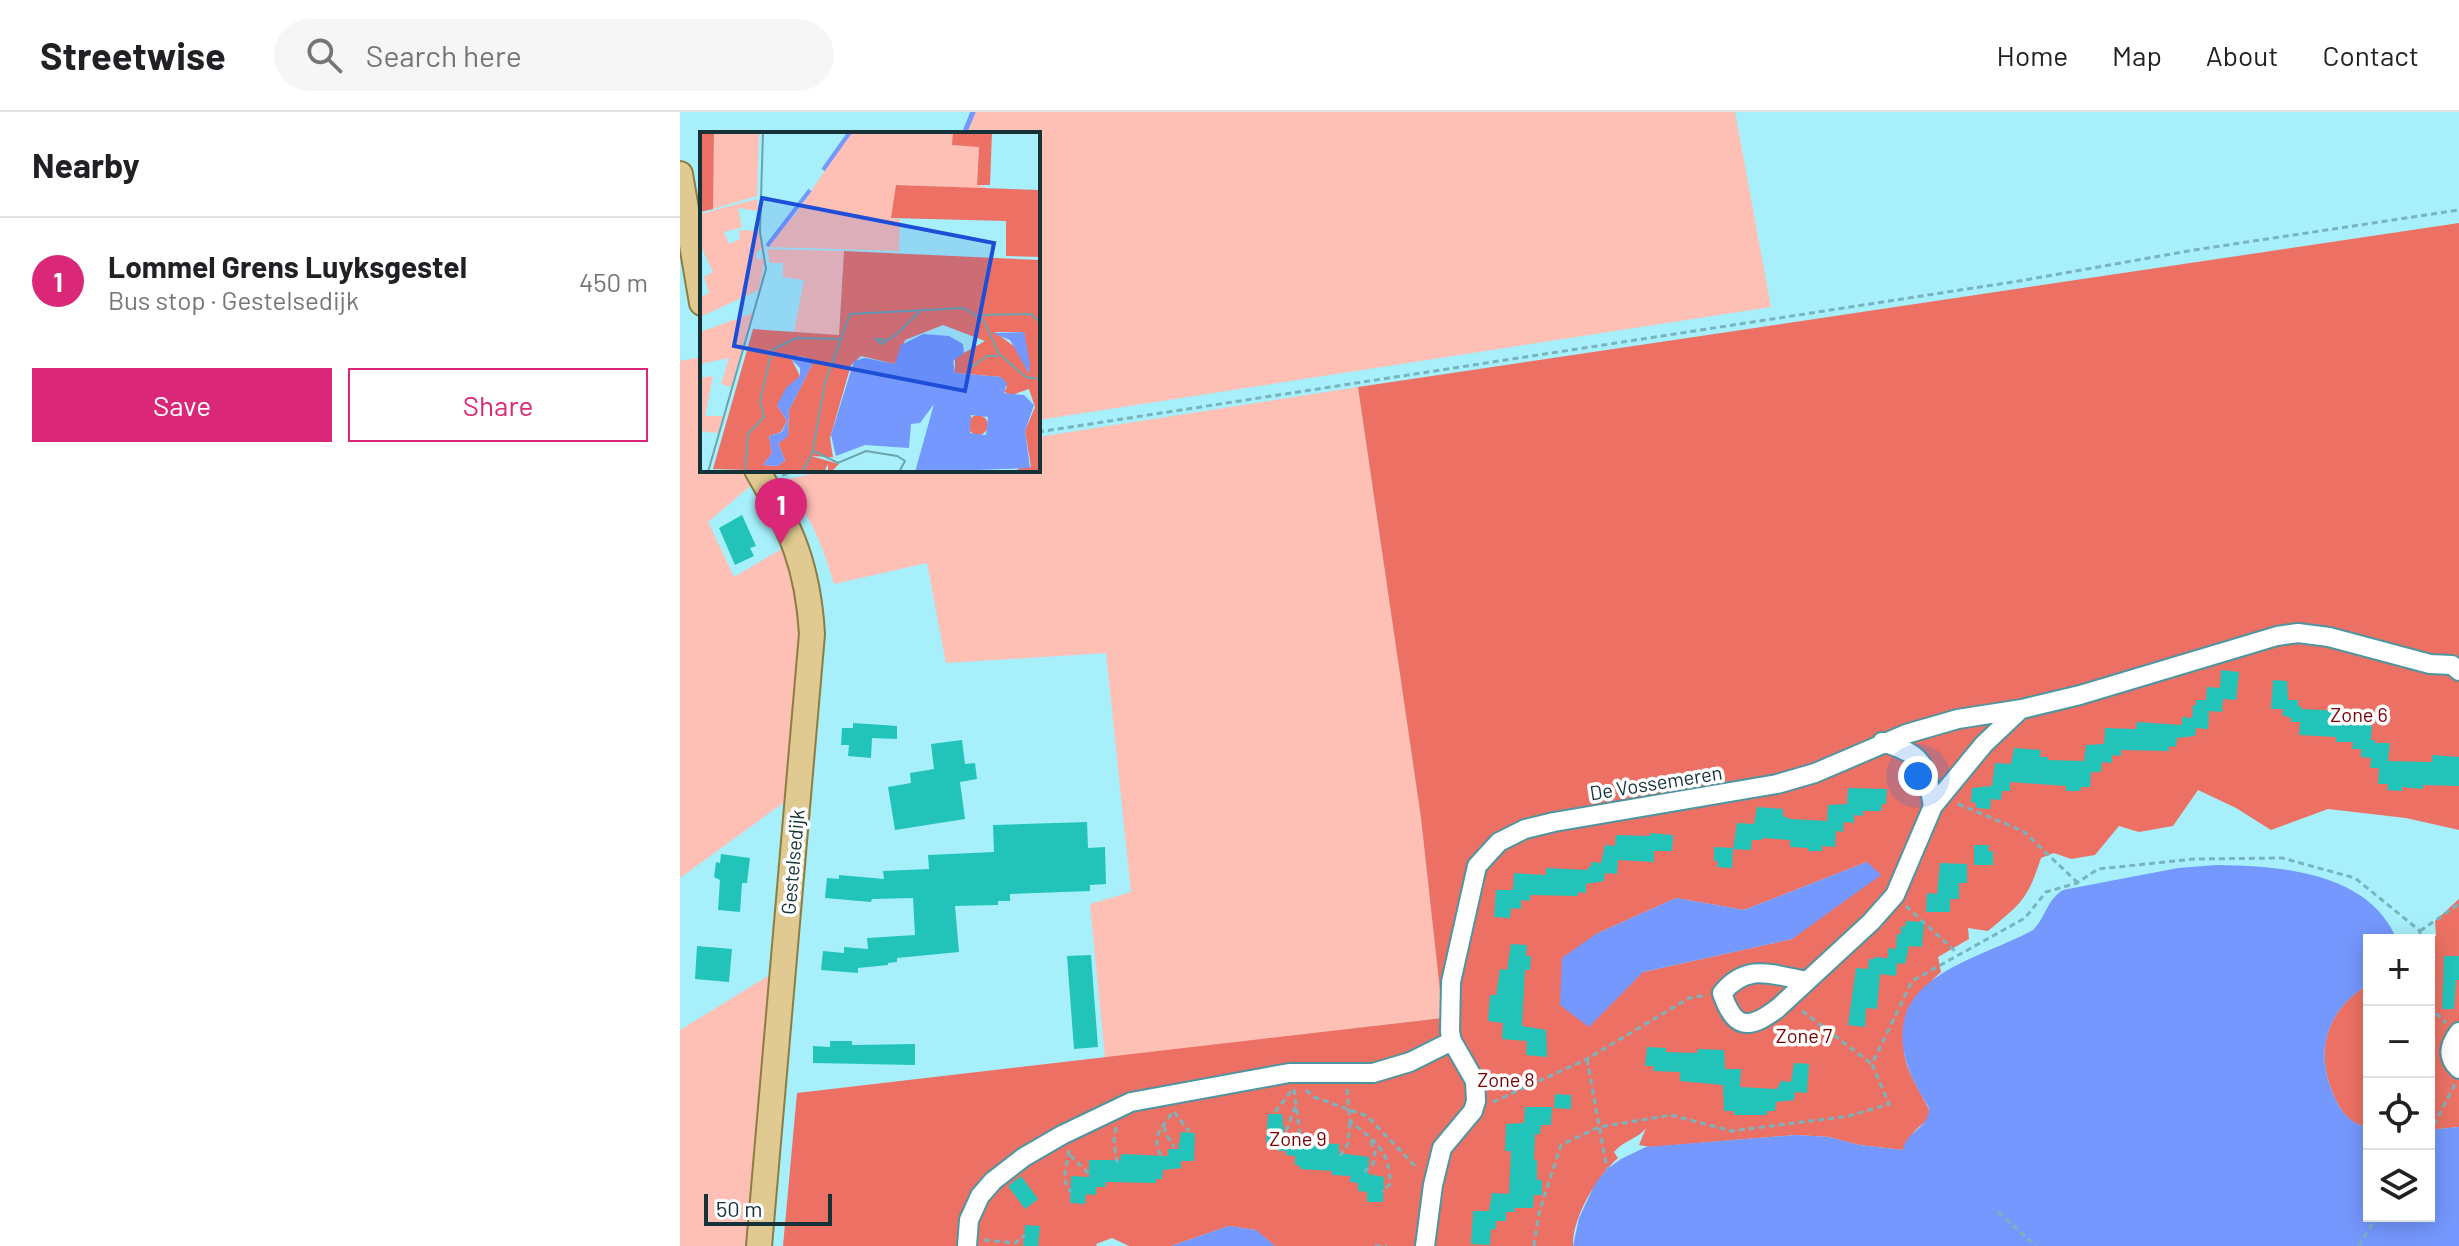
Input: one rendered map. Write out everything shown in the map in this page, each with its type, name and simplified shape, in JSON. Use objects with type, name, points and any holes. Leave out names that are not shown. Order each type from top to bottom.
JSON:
[{"type":"main road","points":[[680,174],[700,291]]},
{"type":"main road","name":"Gestelsedijk","points":[[759,1246],[812,634],[808,589],[801,559],[767,478]]},
{"type":"lane","name":"De Vossemeren","points":[[1473,1111],[1477,1091],[1475,1081],[1452,1041],[1451,982],[1477,866],[1499,842],[1525,829],[1777,784],[1815,773],[1882,742],[1958,719],[2022,709],[2080,695],[2277,636],[2298,633],[2329,637],[2430,664],[2457,667]]},
{"type":"lane","name":"De Vossemeren","points":[[1722,993],[1729,1013],[1740,1022],[1750,1023],[1766,1017],[1871,922],[1895,895],[1936,801],[1984,744],[2022,709]]},
{"type":"lane","points":[[1882,742],[1903,748],[1918,757],[1936,801]]},
{"type":"lane","points":[[1722,993],[1744,974],[1759,973],[1807,981]]},
{"type":"lane","points":[[2458,1033],[2450,1047],[2450,1056],[2459,1069]]},
{"type":"lane","points":[[968,1242],[969,1220],[980,1196],[993,1181],[1024,1157],[1131,1102],[1173,1103],[1292,1074],[1391,1070],[1452,1041]]},
{"type":"lane","points":[[1425,1246],[1433,1185],[1442,1148],[1473,1111]]},
{"type":"path","points":[[1040,432],[2459,210]]},
{"type":"path","points":[[767,478],[787,472]]},
{"type":"path","points":[[1936,801],[2023,831],[2077,883]]},
{"type":"path","points":[[1872,1064],[1912,981],[2025,918],[2046,892],[2077,883],[2098,869],[2194,859],[2282,858],[2355,878],[2420,931],[2459,904]]},
{"type":"path","points":[[1895,895],[1958,954]]},
{"type":"path","points":[[1473,1111],[1587,1059],[1689,998],[1722,993]]},
{"type":"path","points":[[1534,1246],[1539,1213],[1561,1145],[1599,1127],[1671,1115],[1732,1131],[1849,1116],[1889,1104],[1872,1064],[1788,1000]]},
{"type":"path","points":[[2435,1012],[2458,1033]]},
{"type":"path","points":[[1587,1059],[1607,1169]]},
{"type":"path","points":[[1340,1156],[1348,1144],[1350,1121],[1346,1073]]},
{"type":"path","points":[[1292,1074],[1314,1097],[1367,1116],[1433,1185]]},
{"type":"path","points":[[2435,1122],[2459,1076]]},
{"type":"path","points":[[1275,1112],[1294,1087],[1298,1141]]},
{"type":"path","points":[[1161,1155],[1156,1138],[1173,1103]]},
{"type":"path","points":[[1173,1103],[1189,1131]]},
{"type":"path","points":[[1286,1131],[1296,1105]]},
{"type":"path","points":[[1117,1109],[1114,1142],[1117,1163]]},
{"type":"path","points":[[1350,1121],[1378,1144],[1390,1165],[1390,1184],[1382,1192]]},
{"type":"path","points":[[1164,1125],[1174,1147]]},
{"type":"path","points":[[1067,1133],[1069,1154],[1064,1175],[1066,1187],[1071,1192]]},
{"type":"path","points":[[1364,1172],[1374,1163],[1375,1151],[1368,1136]]},
{"type":"path","points":[[1069,1154],[1090,1175]]},
{"type":"path","points":[[1998,1212],[2036,1246]]},
{"type":"path","points":[[2359,1246],[2373,1222]]},
{"type":"path","points":[[968,1242],[1015,1243],[1025,1235]]},
{"type":"path","points":[[1375,1246],[1387,1246]]},
{"type":"shaded area","points":[[975,112],[1735,112],[1771,307],[1040,420],[1040,132],[968,132]]},
{"type":"shaded area","points":[[700,357],[700,472],[749,472],[755,482],[708,522],[734,577],[785,547],[798,587],[802,632],[790,798],[680,878],[680,361]]},
{"type":"shaded area","points":[[1358,387],[1421,818],[1443,1018],[1105,1058],[1090,904],[1131,892],[1106,653],[946,663],[927,563],[834,584],[814,529],[784,480],[819,472],[1040,472],[1040,437]]},
{"type":"shaded area","points":[[773,973],[750,1246],[680,1246],[680,1030]]},
{"type":"green space","points":[[2459,223],[2459,830],[2406,818],[2328,809],[2271,830],[2236,808],[2198,790],[2173,826],[2139,832],[2119,826],[2095,855],[2071,859],[2054,853],[2041,858],[2027,893],[2016,907],[1988,931],[1968,928],[1969,939],[1938,957],[1941,972],[1918,1001],[1906,1027],[1904,1040],[1906,1062],[1929,1114],[1903,1150],[1859,1145],[1829,1137],[1796,1135],[1650,1147],[1639,1145],[1646,1128],[1614,1152],[1618,1158],[1594,1186],[1581,1211],[1573,1246],[1275,1246],[1255,1230],[1229,1226],[1171,1246],[1129,1246],[1112,1238],[1097,1246],[783,1246],[797,1093],[1443,1018],[1421,818],[1358,387]],"holes":[[[1867,862],[1792,939],[1643,972],[1596,934],[1676,898],[1744,910]]]},
{"type":"green space","points":[[2459,899],[2459,1127],[2435,1129],[2436,936],[2435,921]]},
{"type":"green space","points":[[2363,988],[2363,1126],[2344,1113],[2337,1102],[2325,1063],[2328,1033],[2334,1019],[2354,994]]},
{"type":"water","points":[[1867,862],[1881,875],[1792,939],[1643,972],[1589,1027],[1560,1005],[1562,958],[1596,934],[1676,898],[1744,910]]},
{"type":"water","points":[[2217,865],[2267,867],[2320,877],[2366,899],[2384,917],[2394,934],[2363,934],[2363,988],[2343,1006],[2328,1033],[2325,1063],[2328,1079],[2344,1113],[2363,1126],[2363,1222],[2435,1222],[2435,1129],[2459,1127],[2459,1246],[1573,1246],[1579,1218],[1595,1184],[1607,1169],[1646,1147],[1796,1135],[1829,1137],[1859,1145],[1903,1150],[1908,1138],[1925,1121],[1929,1108],[1909,1070],[1902,1034],[1907,1010],[1920,991],[1961,963],[2033,930],[2053,899],[2063,890],[2178,868]]},
{"type":"water","points":[[1229,1226],[1256,1230],[1275,1246],[1171,1246]]},
{"type":"building","points":[[742,515],[756,546],[750,548],[754,556],[735,565],[719,528]]},
{"type":"building","points":[[2221,670],[2239,672],[2236,700],[2223,699],[2222,712],[2209,711],[2208,729],[2196,728],[2195,736],[2177,738],[2176,747],[2169,746],[2169,751],[2121,750],[2121,756],[2112,755],[2112,763],[2102,762],[2101,772],[2091,772],[2090,787],[2081,787],[2080,791],[2066,791],[2066,786],[2010,782],[2010,791],[2002,791],[2001,800],[1991,799],[1990,809],[1976,808],[1976,803],[1971,802],[1972,788],[1992,786],[1995,763],[2011,764],[2014,748],[2041,750],[2040,757],[2048,757],[2048,760],[2084,761],[2086,745],[2104,744],[2105,728],[2136,729],[2137,722],[2182,725],[2182,717],[2192,718],[2196,700],[2206,700],[2207,687],[2220,688]]},
{"type":"building","points":[[2273,680],[2287,681],[2288,700],[2298,700],[2301,709],[2342,711],[2342,720],[2372,723],[2371,740],[2390,743],[2388,761],[2432,762],[2432,755],[2459,757],[2459,786],[2423,785],[2423,789],[2402,787],[2402,791],[2387,790],[2388,784],[2378,784],[2379,768],[2370,768],[2371,758],[2361,757],[2361,749],[2352,749],[2353,742],[2336,742],[2336,737],[2299,735],[2300,722],[2291,722],[2291,718],[2282,715],[2283,709],[2271,709]]},
{"type":"building","points":[[853,723],[897,726],[897,739],[872,738],[871,758],[848,756],[849,745],[841,745],[842,728],[853,728]]},
{"type":"building","points":[[962,740],[965,764],[975,763],[977,779],[960,782],[965,819],[895,830],[888,787],[911,783],[910,773],[934,769],[931,744]]},
{"type":"building","points":[[1848,788],[1887,789],[1886,804],[1882,804],[1881,811],[1863,811],[1863,816],[1854,815],[1854,823],[1844,822],[1843,832],[1836,831],[1835,847],[1822,846],[1822,851],[1808,851],[1808,848],[1790,847],[1790,840],[1762,838],[1752,840],[1751,850],[1733,849],[1737,823],[1754,824],[1757,807],[1783,809],[1783,816],[1790,819],[1827,821],[1828,805],[1847,804]]},
{"type":"building","points":[[1087,822],[1088,848],[1105,847],[1106,884],[1090,885],[1090,891],[1010,894],[1010,901],[998,901],[998,905],[955,906],[959,952],[897,958],[897,962],[888,965],[858,968],[858,973],[821,970],[823,951],[844,953],[844,947],[868,949],[867,938],[915,935],[913,898],[872,899],[871,902],[825,898],[827,878],[839,879],[839,875],[884,879],[883,871],[929,869],[928,855],[994,852],[993,825]]},
{"type":"building","points":[[1650,833],[1673,835],[1672,851],[1654,851],[1654,862],[1618,860],[1617,874],[1605,873],[1604,881],[1586,884],[1586,893],[1578,892],[1578,896],[1530,895],[1530,901],[1521,900],[1521,909],[1511,908],[1510,918],[1494,917],[1496,890],[1513,890],[1514,873],[1546,875],[1546,868],[1588,870],[1591,862],[1601,863],[1605,845],[1615,846],[1616,835],[1650,836]]},
{"type":"building","points":[[1974,845],[1989,845],[1988,851],[1993,851],[1993,865],[1974,865]]},
{"type":"building","points":[[1714,847],[1733,848],[1732,868],[1717,867]]},
{"type":"building","points":[[721,854],[750,858],[747,883],[742,883],[740,912],[718,910],[720,880],[714,877],[716,862],[720,863]]},
{"type":"building","points":[[1940,863],[1967,864],[1967,883],[1959,883],[1959,899],[1950,899],[1950,912],[1926,912],[1927,893],[1937,894]]},
{"type":"building","points":[[1906,921],[1924,922],[1922,947],[1909,946],[1905,964],[1897,963],[1896,976],[1880,974],[1877,1009],[1866,1008],[1865,1027],[1848,1025],[1856,968],[1868,969],[1869,959],[1874,957],[1888,958],[1888,948],[1896,949],[1897,934],[1901,934],[1901,926],[1905,927]]},
{"type":"building","points":[[1511,944],[1527,945],[1526,956],[1531,956],[1530,970],[1525,970],[1522,1026],[1546,1030],[1547,1057],[1526,1055],[1527,1041],[1502,1039],[1503,1023],[1488,1021],[1490,995],[1496,995],[1500,969],[1507,970]]},
{"type":"building","points":[[697,946],[732,949],[729,982],[695,979]]},
{"type":"building","points":[[1091,955],[1098,1047],[1074,1049],[1067,956]]},
{"type":"building","points":[[2444,956],[2459,956],[2454,1009],[2442,1009]]},
{"type":"building","points":[[830,1041],[852,1041],[852,1045],[915,1044],[915,1065],[813,1063],[813,1046],[830,1047]]},
{"type":"building","points":[[1647,1047],[1666,1048],[1666,1052],[1724,1050],[1725,1069],[1741,1069],[1740,1087],[1777,1089],[1781,1081],[1791,1082],[1794,1063],[1809,1064],[1807,1093],[1795,1092],[1794,1100],[1776,1102],[1775,1111],[1767,1111],[1767,1115],[1734,1115],[1734,1111],[1724,1111],[1723,1085],[1680,1081],[1680,1072],[1653,1071],[1654,1066],[1645,1066]]},
{"type":"building","points":[[1555,1094],[1571,1095],[1571,1109],[1554,1108]]},
{"type":"building","points":[[1525,1107],[1552,1107],[1551,1125],[1541,1125],[1540,1134],[1535,1134],[1534,1160],[1537,1160],[1537,1180],[1542,1180],[1542,1195],[1534,1195],[1533,1208],[1515,1208],[1514,1212],[1506,1212],[1506,1221],[1496,1221],[1496,1229],[1491,1229],[1490,1245],[1471,1244],[1473,1211],[1489,1211],[1492,1193],[1509,1194],[1511,1151],[1505,1151],[1506,1124],[1524,1123]]},
{"type":"building","points":[[1268,1114],[1282,1114],[1284,1133],[1293,1134],[1293,1142],[1339,1144],[1339,1153],[1369,1157],[1368,1174],[1384,1177],[1383,1202],[1367,1202],[1367,1192],[1358,1191],[1358,1183],[1350,1182],[1350,1176],[1332,1175],[1332,1171],[1300,1169],[1295,1165],[1295,1156],[1278,1151],[1278,1143],[1266,1143]]},
{"type":"building","points":[[1181,1132],[1195,1133],[1194,1161],[1181,1161],[1181,1168],[1163,1170],[1162,1179],[1156,1179],[1156,1183],[1106,1182],[1105,1187],[1096,1187],[1096,1195],[1086,1194],[1085,1204],[1070,1203],[1071,1176],[1089,1177],[1089,1160],[1120,1160],[1121,1154],[1168,1156],[1168,1149],[1178,1149]]},
{"type":"building","points":[[1021,1176],[1038,1199],[1025,1209],[1008,1186]]},
{"type":"building","points":[[1025,1225],[1040,1226],[1038,1246],[1023,1246]]},
{"type":"waterway","points":[[965,132],[973,112]]},
{"type":"place","name":"Lommel Grens Luyksgestel","points":[[781,544]]},
{"type":"park label","name":"Zone 6","points":[[2359,715]]},
{"type":"park label","name":"Zone 7","points":[[1804,1036]]},
{"type":"park label","name":"Zone 8","points":[[1506,1080]]},
{"type":"park label","name":"Zone 9","points":[[1298,1139]]}]
